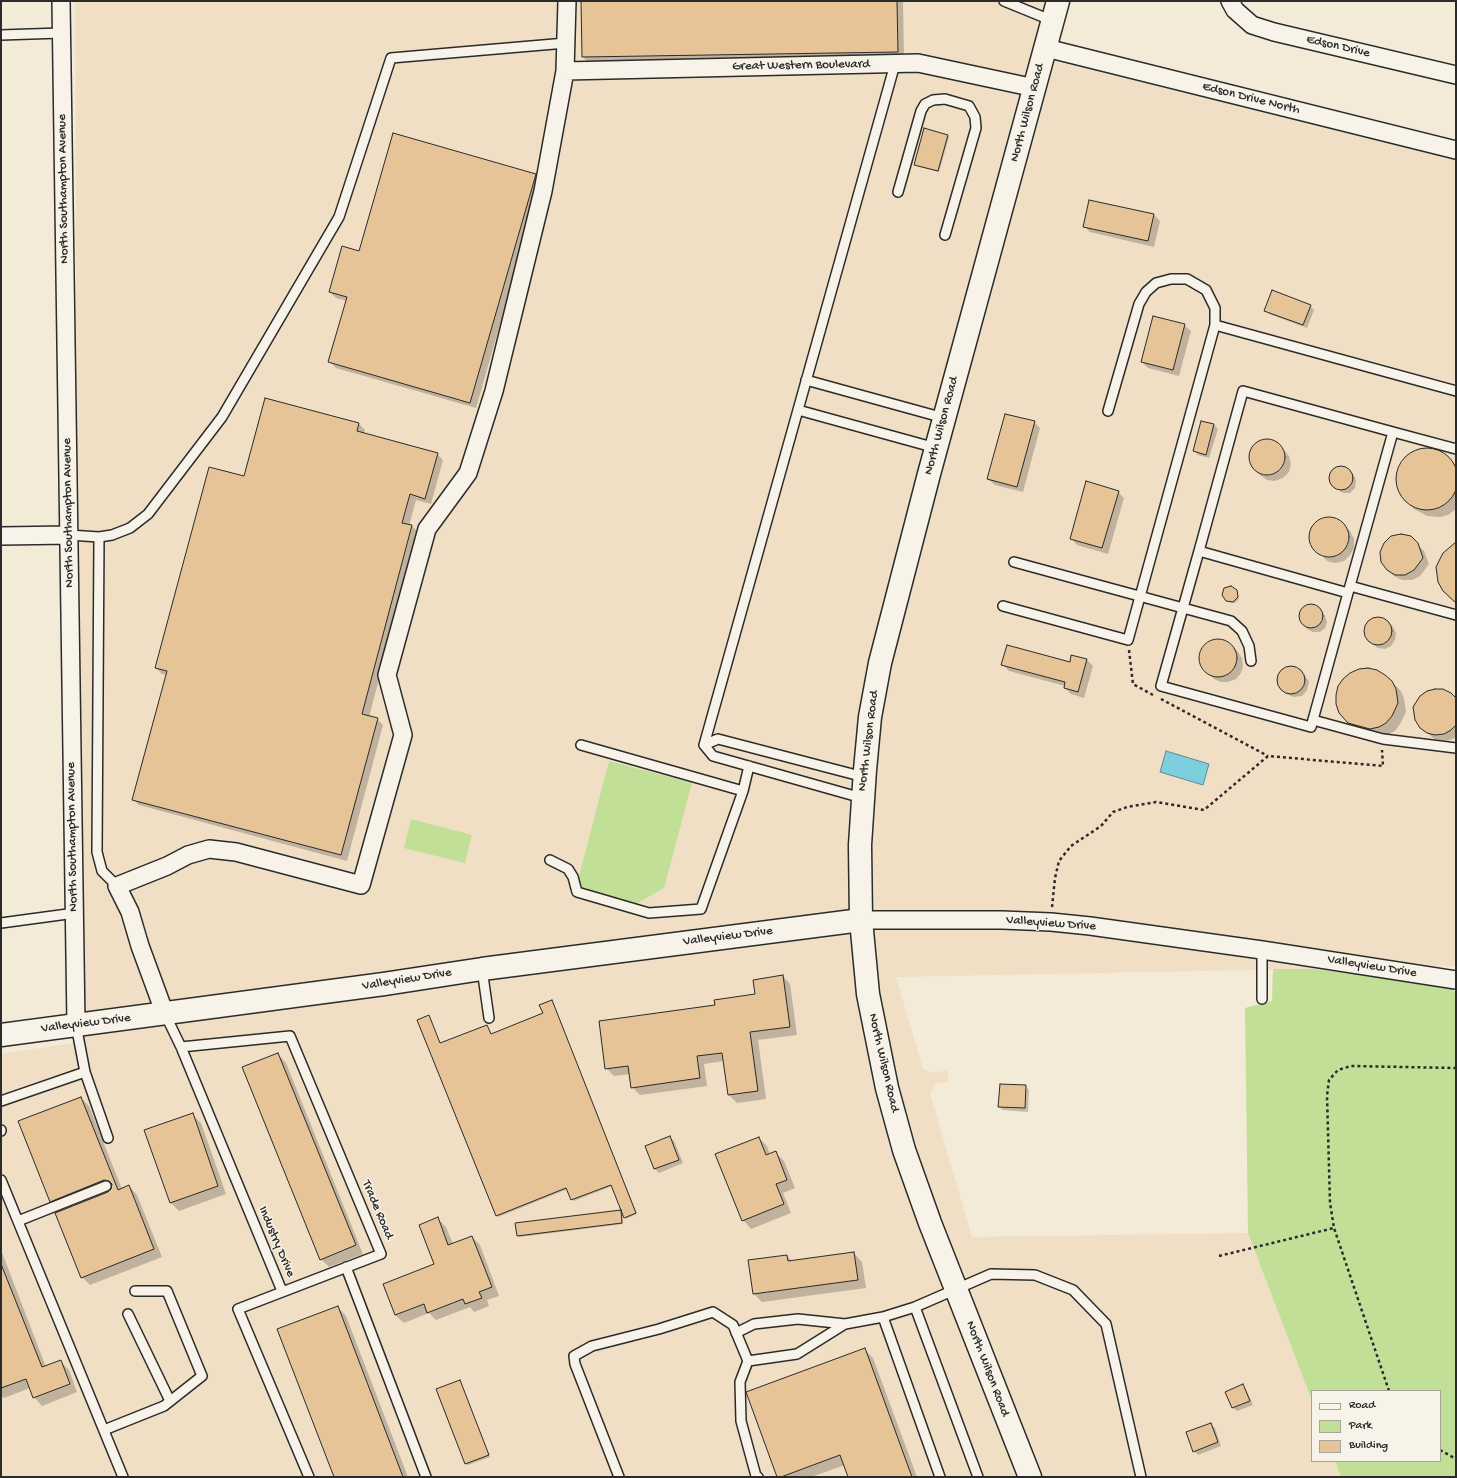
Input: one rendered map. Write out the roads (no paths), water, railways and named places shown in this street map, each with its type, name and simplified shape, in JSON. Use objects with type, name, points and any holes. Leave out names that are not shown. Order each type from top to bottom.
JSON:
[{"type":"main road","name":"North Wilson Road","points":[[1030,1477],[930,1223],[904,1150],[887,1088],[868,994],[861,920],[860,852],[862,798],[870,717],[880,663],[944,418],[1056,11]]},
{"type":"main road","name":"Valleyview Drive","points":[[1,1034],[165,1014],[482,969],[861,920]]},
{"type":"street","name":"North Southampton Avenue","points":[[61,1],[76,1024]]},
{"type":"street","points":[[165,1014],[142,954],[130,912],[117,886],[188,856],[209,849],[236,852],[361,885],[403,735],[387,675],[427,529],[468,473],[494,391],[543,191],[565,70],[567,1]]},
{"type":"street","name":"Edson Drive","points":[[1230,1],[1235,10],[1252,25],[1274,32],[1456,75]]},
{"type":"street","name":"Edson Drive North","points":[[1046,48],[1456,150]]},
{"type":"street","name":"Great Western Boulevard","points":[[565,70],[918,64],[1035,88]]},
{"type":"street","points":[[1,536],[69,535]]},
{"type":"street","name":"Valleyview Drive","points":[[861,920],[1002,920],[1052,922],[1262,950],[1456,980]]},
{"type":"lane","points":[[1004,1],[1056,11]]},
{"type":"lane","points":[[1,35],[61,32]]},
{"type":"lane","points":[[69,535],[99,537],[112,535],[130,528],[148,514],[222,417],[339,217],[391,58],[566,43]]},
{"type":"lane","points":[[704,745],[895,64]]},
{"type":"lane","points":[[898,192],[921,111],[925,104],[933,100],[945,99],[969,106],[975,117],[976,128],[946,236]]},
{"type":"lane","points":[[1003,606],[1128,640],[1215,325],[1215,308],[1206,290],[1187,279],[1171,278],[1156,283],[1146,292],[1139,304],[1108,411]]},
{"type":"lane","points":[[1215,325],[1456,391]]},
{"type":"lane","points":[[806,380],[944,418]]},
{"type":"lane","points":[[1392,432],[1311,728],[1161,686],[1242,391],[1456,449]]},
{"type":"lane","points":[[798,410],[936,448]]},
{"type":"lane","points":[[99,537],[97,852],[102,871],[117,886]]},
{"type":"lane","points":[[1199,551],[1456,615]]},
{"type":"lane","points":[[1014,562],[1231,621],[1242,631],[1249,646],[1251,661]]},
{"type":"lane","points":[[1313,720],[1382,739],[1456,748]]},
{"type":"lane","points":[[704,745],[718,739],[864,777]]},
{"type":"lane","points":[[581,745],[743,790]]},
{"type":"lane","points":[[704,745],[714,756],[862,798]]},
{"type":"lane","points":[[550,860],[568,869],[573,877],[577,892],[649,913],[701,909],[743,790],[749,766]]},
{"type":"lane","points":[[1,923],[74,913]]},
{"type":"lane","points":[[1262,950],[1262,999]]},
{"type":"lane","points":[[482,969],[489,1018]]},
{"type":"lane","name":"Industry Drive","points":[[165,1014],[181,1047],[282,1291],[238,1309],[308,1477]]},
{"type":"lane","points":[[76,1024],[85,1072],[108,1138]]},
{"type":"lane","name":"Trade Road","points":[[181,1047],[290,1036],[381,1254],[346,1267]]},
{"type":"lane","points":[[1,1101],[85,1072]]},
{"type":"lane","points":[[1,1180],[124,1477]]},
{"type":"lane","points":[[18,1221],[106,1186]]},
{"type":"lane","points":[[282,1291],[346,1267],[426,1477]]},
{"type":"lane","points":[[736,1333],[754,1324],[798,1319],[846,1324],[883,1317],[915,1307],[991,1274],[1035,1275],[1073,1290],[1106,1324],[1141,1477]]},
{"type":"lane","points":[[104,1430],[164,1406],[202,1376],[167,1291],[135,1291]]},
{"type":"lane","points":[[915,1307],[978,1477]]},
{"type":"lane","points":[[619,1477],[575,1364],[574,1356],[592,1346],[659,1329],[713,1312],[733,1325],[748,1361],[740,1382],[741,1421],[756,1476],[758,1477]]},
{"type":"lane","points":[[128,1314],[170,1401]]},
{"type":"lane","points":[[883,1317],[940,1477]]},
{"type":"lane","points":[[748,1361],[797,1354],[846,1324]]},
{"type":"water","points":[[1166,751],[1209,764],[1203,785],[1160,772]]}]
